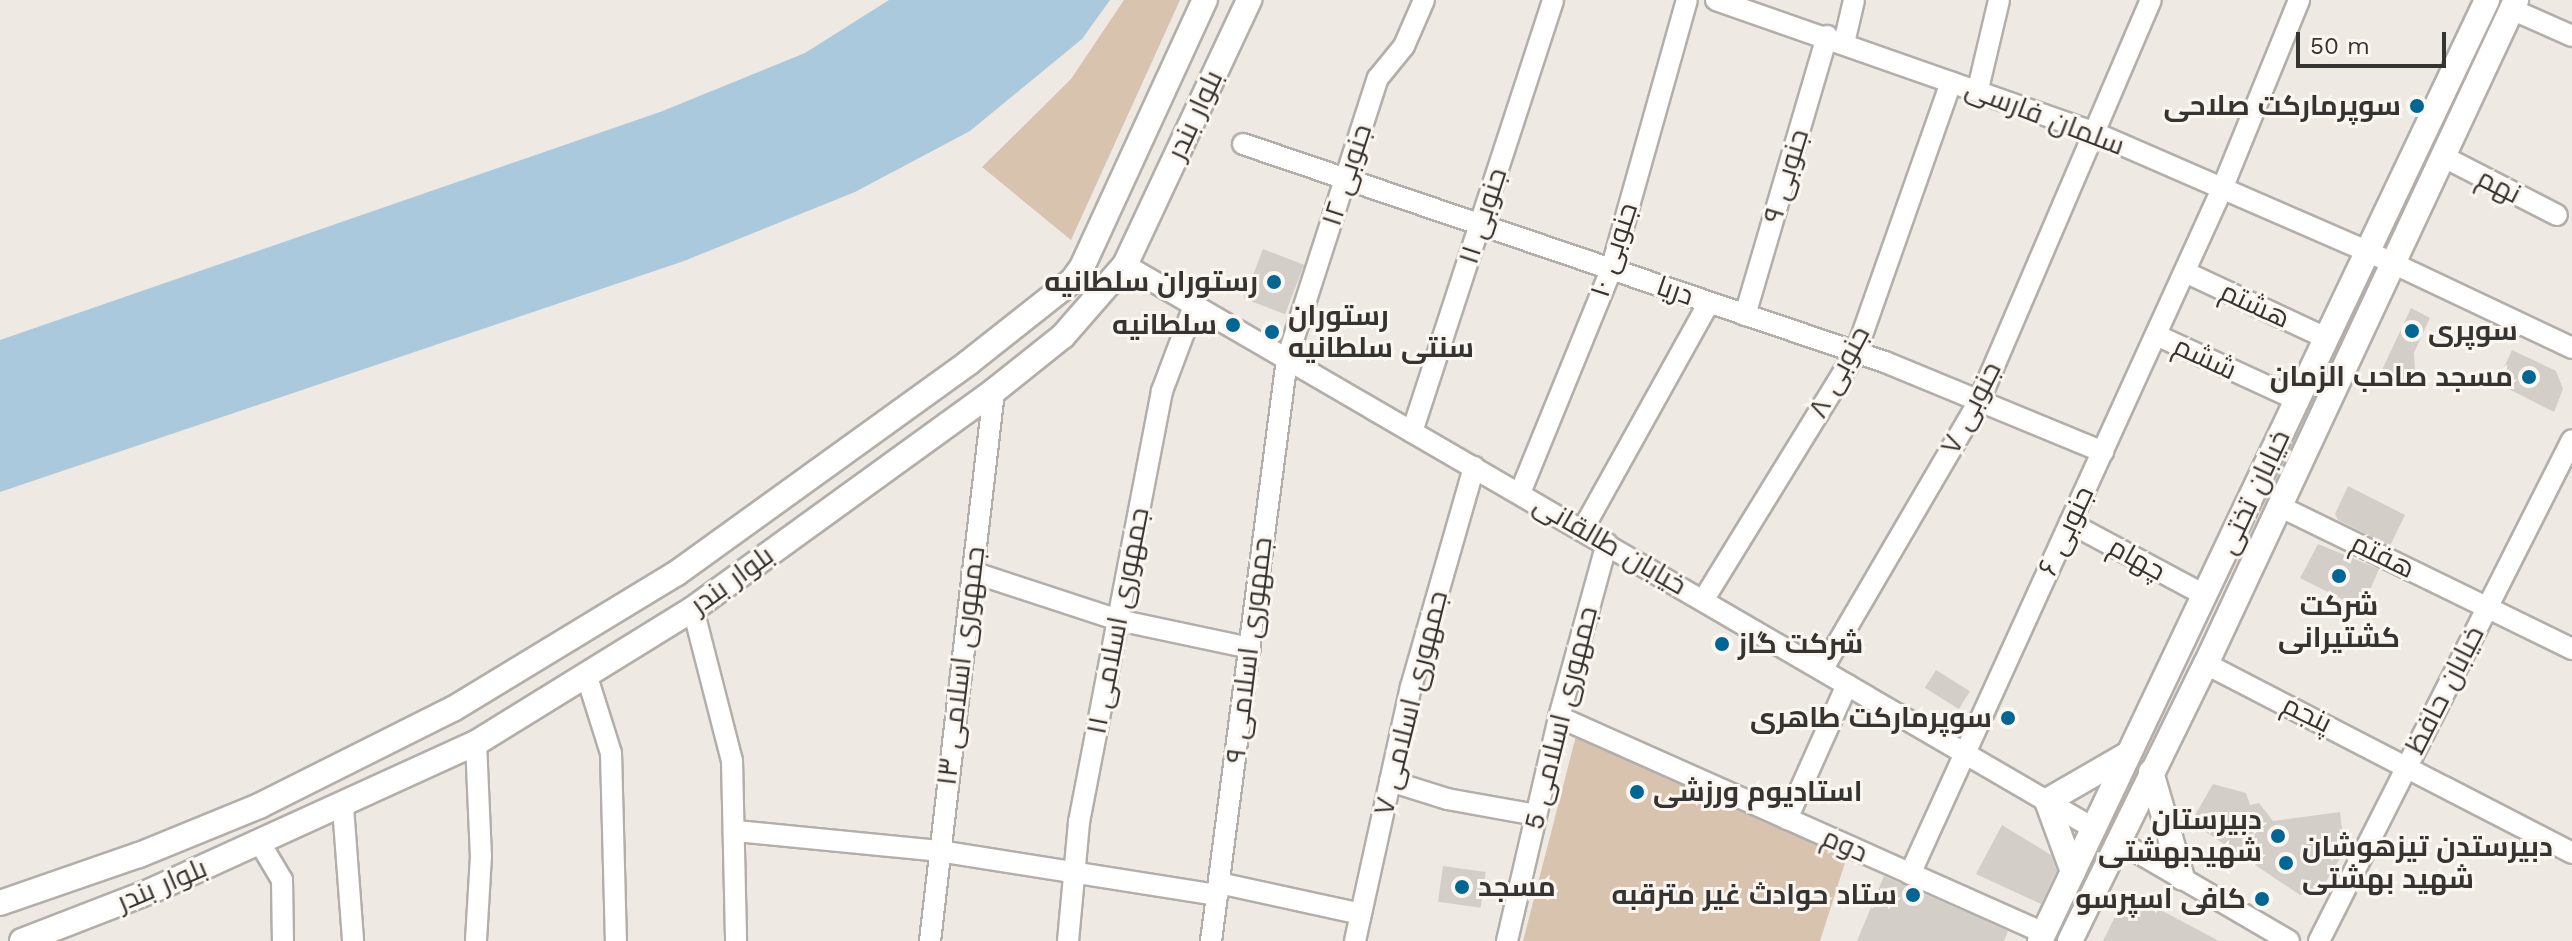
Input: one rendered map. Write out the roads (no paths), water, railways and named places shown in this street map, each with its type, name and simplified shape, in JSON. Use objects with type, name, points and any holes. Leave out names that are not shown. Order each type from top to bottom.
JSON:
[{"type":"main road","name":"بلوار بندر","points":[[0,903],[169,843],[353,761],[563,646],[703,555],[1072,281],[1205,0]]},
{"type":"main road","name":"بلوار بندر","points":[[22,941],[183,877],[343,807],[476,743],[693,609],[994,391],[1063,336],[1105,294],[1125,265],[1249,0]]},
{"type":"main road","name":"خیابان تختی","points":[[2042,937],[2125,756],[2487,0]]},
{"type":"main road","name":"خیابان تختی","points":[[2070,941],[2206,664],[2514,4]]},
{"type":"main road","points":[[2073,872],[2047,801],[2125,756]]},
{"type":"main road","points":[[2151,772],[2182,878]]},
{"type":"main road","points":[[2093,828],[2118,841]]},
{"type":"main road","points":[[169,843],[183,877]]},
{"type":"street","name":"۱۲ جنوبی","points":[[1287,359],[1378,78],[1404,46],[1424,0]]},
{"type":"street","name":"۱۱ جنوبی","points":[[1412,432],[1553,0]]},
{"type":"street","name":"۱۰ جنوبی","points":[[1520,493],[1611,270],[1687,0]]},
{"type":"street","name":"سلمان فارسی","points":[[1716,0],[1978,89],[2095,133],[2367,251],[2572,348]]},
{"type":"street","name":"۹ جنوبی","points":[[1745,315],[1836,40],[1854,0]]},
{"type":"street","points":[[1978,89],[1999,0]]},
{"type":"street","name":"۷ جنوبی","points":[[1822,670],[1979,401],[2151,0]]},
{"type":"street","name":"۶ جنوبی","points":[[1910,874],[2222,189],[2299,0]]},
{"type":"street","points":[[2514,4],[2572,36]]},
{"type":"street","name":"۸ جنوبی","points":[[1704,599],[1856,352],[1951,82]]},
{"type":"street","name":"دریا","points":[[1243,144],[1856,352],[2103,452]]},
{"type":"street","name":"نهم","points":[[2442,156],[2557,215]]},
{"type":"street","name":"خیابان طالقانی","points":[[1125,265],[2093,828]]},
{"type":"street","name":"هشتم","points":[[2185,272],[2326,338]]},
{"type":"street","points":[[1583,529],[1709,303]]},
{"type":"street","name":"جمهوری اسلامی ۱۱","points":[[1068,941],[1079,822],[1162,391],[1194,306]]},
{"type":"street","name":"ششم","points":[[2156,335],[2297,400]]},
{"type":"street","name":"جمهوری اسلامی ۹","points":[[1211,941],[1287,359]]},
{"type":"street","name":"جمهوری اسلامی ۱۳","points":[[930,941],[994,391]]},
{"type":"street","name":"خیابان حافظ","points":[[2319,941],[2572,440]]},
{"type":"street","name":"جمهوری اسلامی ۷","points":[[1355,941],[1411,687],[1474,467]]},
{"type":"street","name":"هفتم","points":[[2279,506],[2572,649]]},
{"type":"street","name":"چهام","points":[[2070,523],[2204,595]]},
{"type":"street","name":"جمهوری اسلامی 5","points":[[1507,941],[1559,717],[1607,543]]},
{"type":"street","points":[[972,572],[1118,620],[1250,648]]},
{"type":"street","points":[[693,609],[732,761],[736,831],[736,941]]},
{"type":"street","name":"پنجم","points":[[2206,664],[2408,764],[2572,853]]},
{"type":"street","points":[[587,677],[611,753],[616,941]]},
{"type":"street","points":[[1787,819],[1847,685]]},
{"type":"street","name":"دوم","points":[[1559,717],[1910,874],[2042,937]]},
{"type":"street","points":[[476,743],[481,856],[476,941]]},
{"type":"street","points":[[1390,781],[1447,799],[1536,815]]},
{"type":"street","points":[[343,807],[353,941]]},
{"type":"street","points":[[736,831],[939,851],[1074,872],[1218,889],[1361,914]]},
{"type":"street","points":[[2118,841],[2182,878],[2261,934],[2289,941]]},
{"type":"street","points":[[260,843],[282,880],[283,941]]},
{"type":"water","points":[[889,0],[1110,0],[1082,39],[970,131],[855,192],[684,261],[0,492],[0,340],[660,112],[805,53]]},
{"type":"place","name":"سوپرمارکت صلاحی","points":[[2417,106]]},
{"type":"place","name":"رستوران سلطانیه","points":[[1274,282]]},
{"type":"place","name":"سلطانيه","points":[[1233,325]]},
{"type":"place","name":"سوپری","points":[[2412,331]]},
{"type":"place","name":"رستوران سنتی سلطانیه","points":[[1272,332]]},
{"type":"place","name":"مسجد صاحب الزمان","points":[[2529,377]]},
{"type":"place","name":"شرکت کشتیرانی","points":[[2339,576]]},
{"type":"place","name":"شرکت گاز","points":[[1722,644]]},
{"type":"place","name":"سوپرمارکت طاهری","points":[[2008,718]]},
{"type":"place","name":"استادیوم ورزشی","points":[[1637,792]]},
{"type":"place","name":"دبیرستان شهیدبهشتی","points":[[2278,836]]},
{"type":"place","name":"دبیرستدن تیزهوشان شهید بهشتی","points":[[2286,863]]},
{"type":"place","name":"مسجد","points":[[1462,887]]},
{"type":"place","name":"ستاد حوادث غیر مترقبه","points":[[1913,895]]},
{"type":"place","name":"کافی اسپرسو","points":[[2262,899]]}]
